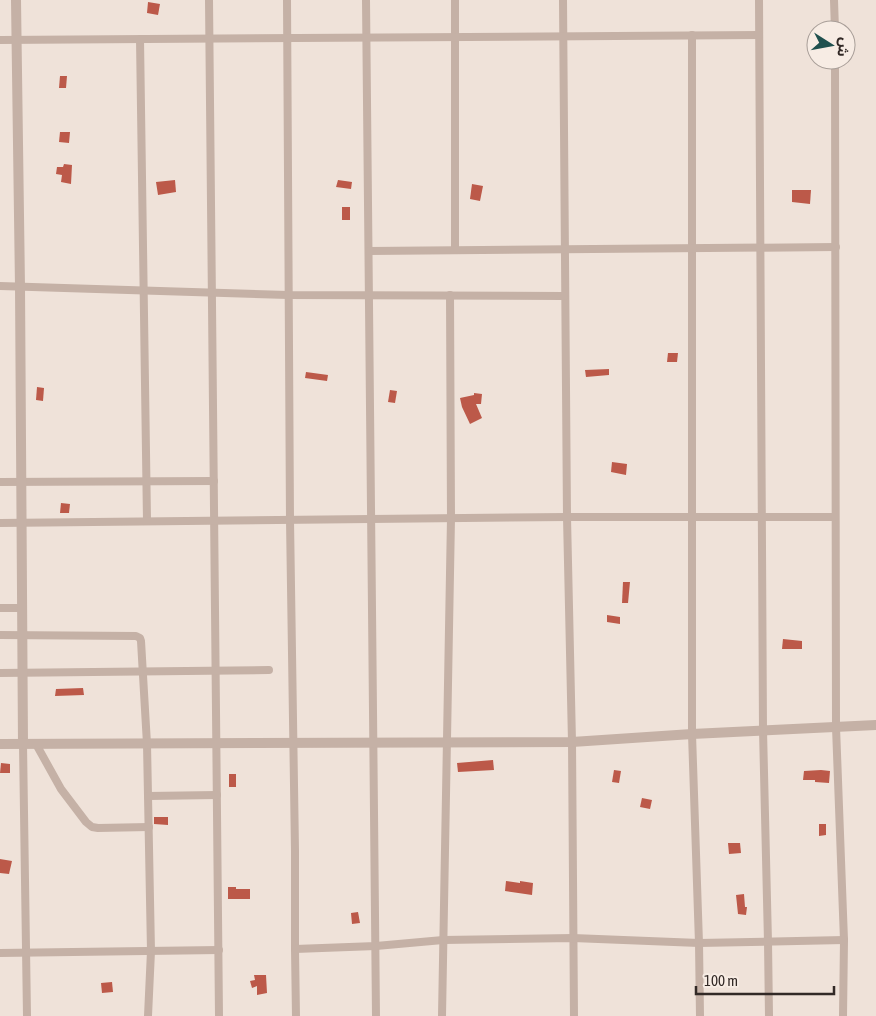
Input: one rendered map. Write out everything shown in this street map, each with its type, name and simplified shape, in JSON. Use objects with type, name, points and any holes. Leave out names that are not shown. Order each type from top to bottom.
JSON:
[{"type":"street","points":[[16,0],[27,1016]]},
{"type":"street","points":[[209,0],[220,1016]]},
{"type":"street","points":[[287,0],[288,295],[296,1016]]},
{"type":"street","points":[[366,0],[376,1016]]},
{"type":"street","points":[[455,0],[456,250]]},
{"type":"street","points":[[563,0],[564,296],[572,742],[574,1016]]},
{"type":"street","points":[[759,0],[763,730],[769,1016]]},
{"type":"street","points":[[834,0],[834,20]]},
{"type":"street","points":[[692,35],[692,734],[700,943],[700,1016]]},
{"type":"street","points":[[0,40],[759,35]]},
{"type":"street","points":[[140,39],[147,521]]},
{"type":"street","points":[[835,70],[836,727],[844,940],[843,1016]]},
{"type":"street","points":[[369,251],[836,247]]},
{"type":"street","points":[[0,286],[288,295],[564,296]]},
{"type":"street","points":[[442,1016],[451,518],[450,295]]},
{"type":"street","points":[[0,482],[214,481]]},
{"type":"street","points":[[0,523],[567,517],[835,517]]},
{"type":"street","points":[[0,608],[22,608]]},
{"type":"street","points":[[0,635],[136,636],[140,638],[144,672],[149,827],[151,951],[148,1016]]},
{"type":"street","points":[[0,673],[269,670]]},
{"type":"street","points":[[0,744],[572,742],[876,725]]},
{"type":"street","points":[[36,744],[61,789],[92,827],[149,827]]},
{"type":"street","points":[[148,796],[217,794]]},
{"type":"street","points":[[295,949],[376,946],[443,940],[573,938],[700,943],[844,940]]},
{"type":"street","points":[[0,953],[219,950]]},
{"type":"building","points":[[148,2],[160,4],[158,15],[147,13]]},
{"type":"building","points":[[60,76],[67,76],[66,88],[59,88]]},
{"type":"building","points":[[60,132],[70,132],[69,143],[59,142]]},
{"type":"building","points":[[64,164],[72,165],[71,184],[61,182],[62,175],[56,174],[57,167],[63,167]]},
{"type":"building","points":[[175,180],[176,192],[158,195],[156,182]]},
{"type":"building","points":[[338,180],[352,182],[351,189],[336,187]]},
{"type":"building","points":[[472,184],[483,186],[480,201],[470,199]]},
{"type":"building","points":[[792,190],[811,190],[810,204],[792,202]]},
{"type":"building","points":[[342,207],[350,207],[350,220],[342,220]]},
{"type":"building","points":[[668,353],[678,353],[677,362],[667,362]]},
{"type":"building","points":[[609,369],[609,375],[586,377],[585,370]]},
{"type":"building","points":[[306,372],[328,375],[327,381],[305,378]]},
{"type":"building","points":[[37,387],[44,388],[43,401],[36,400]]},
{"type":"building","points":[[390,390],[397,391],[395,403],[388,402]]},
{"type":"building","points":[[474,393],[482,394],[481,404],[476,404],[482,418],[470,424],[460,398],[474,395]]},
{"type":"building","points":[[612,462],[627,464],[626,475],[611,472]]},
{"type":"building","points":[[61,503],[70,504],[69,513],[60,513]]},
{"type":"building","points":[[623,582],[630,582],[628,603],[622,603]]},
{"type":"building","points":[[607,615],[620,617],[620,624],[607,622]]},
{"type":"building","points":[[783,639],[802,641],[802,649],[782,649]]},
{"type":"building","points":[[83,688],[84,695],[55,696],[56,689]]},
{"type":"building","points":[[493,760],[494,770],[458,772],[457,763]]},
{"type":"building","points":[[1,763],[10,764],[10,773],[0,773]]},
{"type":"building","points":[[614,770],[621,771],[619,783],[612,782]]},
{"type":"building","points":[[804,771],[830,771],[829,783],[803,780]]},
{"type":"building","points":[[229,774],[236,774],[236,787],[229,787]]},
{"type":"building","points":[[642,798],[652,800],[650,809],[640,807]]},
{"type":"building","points":[[154,817],[168,817],[168,825],[154,824]]},
{"type":"building","points":[[819,824],[826,824],[826,835],[819,836]]},
{"type":"building","points":[[728,843],[740,843],[741,853],[729,854]]},
{"type":"building","points":[[0,859],[12,861],[9,874],[0,873]]},
{"type":"building","points":[[506,881],[533,883],[532,895],[505,891]]},
{"type":"building","points":[[228,887],[250,889],[250,899],[228,899]]},
{"type":"building","points":[[744,894],[745,907],[747,907],[746,915],[738,914],[736,895]]},
{"type":"building","points":[[358,912],[360,923],[352,924],[351,913]]},
{"type":"building","points":[[254,975],[266,975],[267,993],[257,995],[257,986],[252,988],[250,981],[255,980]]},
{"type":"building","points":[[112,982],[113,992],[102,993],[101,983]]}]
